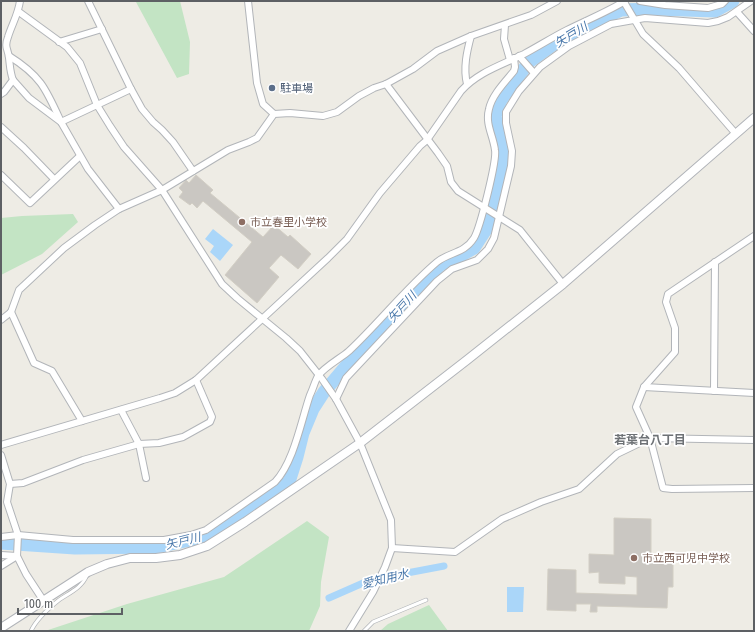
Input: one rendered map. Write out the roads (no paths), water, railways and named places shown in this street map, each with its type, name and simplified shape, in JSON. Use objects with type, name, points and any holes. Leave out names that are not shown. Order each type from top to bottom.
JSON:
[{"type":"street","points":[[20,1],[19,12],[4,36],[13,80],[29,98],[61,122]]},
{"type":"street","points":[[88,1],[142,109],[173,142],[193,171]]},
{"type":"street","points":[[248,1],[257,83],[263,104],[274,114],[290,113],[323,116],[337,112],[359,96],[374,88],[386,84],[413,69],[437,51],[471,36],[531,15],[557,1]]},
{"type":"street","points":[[1,445],[175,393],[196,380],[347,239],[380,193],[420,146],[427,140],[467,84],[477,76],[625,1],[634,21],[643,34],[679,68],[736,134]]},
{"type":"street","points":[[640,1],[665,5],[708,8],[722,4],[725,1]]},
{"type":"street","points":[[336,399],[346,378],[437,281],[452,269],[477,260],[488,249],[494,238],[500,218],[512,166],[512,151],[506,123],[506,112],[519,91],[534,73],[568,46],[611,24],[645,18],[708,23],[723,19],[737,12],[751,1]]},
{"type":"street","points":[[19,12],[67,47],[80,63],[97,105],[110,126],[124,147],[162,190],[222,284],[300,351],[336,399],[360,443],[391,520],[392,548],[373,592],[349,631]]},
{"type":"street","points":[[737,12],[754,31]]},
{"type":"street","points":[[1,537],[18,535],[73,540],[164,540],[191,536],[206,530],[275,482],[283,473],[299,432],[309,399],[321,377],[349,351],[438,261],[462,251],[474,238],[484,207],[496,158],[494,141],[487,117],[489,107],[491,101],[514,71],[515,67],[514,58],[504,39],[505,25]]},
{"type":"street","points":[[59,42],[102,29]]},
{"type":"street","points":[[467,84],[465,77],[466,63],[471,36]]},
{"type":"street","points":[[9,56],[25,66],[38,78],[88,169],[119,209]]},
{"type":"street","points":[[514,58],[534,73]]},
{"type":"street","points":[[1,94],[13,80]]},
{"type":"street","points":[[386,84],[446,166],[451,182],[458,191],[520,230],[562,284]]},
{"type":"street","points":[[61,122],[131,89]]},
{"type":"street","points":[[1,320],[11,312],[19,290],[64,248],[119,209],[162,190],[228,150],[257,138],[274,114]]},
{"type":"street","points":[[1,628],[88,572],[107,564],[130,558],[156,558],[180,555],[206,546],[251,518],[360,443],[562,284],[754,118]]},
{"type":"street","points":[[1,126],[54,179]]},
{"type":"street","points":[[1,175],[30,203],[80,156]]},
{"type":"street","points":[[754,236],[668,294],[666,302],[675,328],[675,352],[644,387],[636,407],[650,438],[663,488],[754,488]]},
{"type":"street","points":[[714,391],[715,262]]},
{"type":"street","points":[[11,312],[34,363],[52,371],[82,421]]},
{"type":"street","points":[[10,484],[23,483],[82,460],[139,444],[159,443],[183,437],[210,422],[212,417],[196,380]]},
{"type":"street","points":[[644,387],[754,393]]},
{"type":"street","points":[[121,410],[139,444],[146,478]]},
{"type":"street","points":[[392,548],[455,552],[502,519],[541,502],[579,488],[617,454],[650,438],[754,440]]},
{"type":"street","points":[[1,455],[10,484],[7,502],[18,535],[17,556],[26,574],[43,600]]},
{"type":"street","points":[[1,555],[17,556]]},
{"type":"street","points":[[1,566],[17,556]]},
{"type":"lane","points":[[31,631],[34,625],[57,602],[83,583],[88,572]]},
{"type":"lane","points":[[364,631],[373,622],[426,600]]},
{"type":"water","points":[[213,229],[233,245],[220,261],[210,252],[214,246],[205,239]]},
{"type":"water","points":[[507,587],[524,587],[523,612],[507,612]]},
{"type":"waterway","name":"矢戸川","points":[[1,543],[75,548],[157,547],[195,539],[214,532],[255,502],[289,482],[303,433],[313,409],[324,392],[352,359],[440,265],[474,248],[489,225],[505,152],[495,116],[501,100],[529,62],[554,44],[584,27],[621,10],[656,9],[715,11],[733,1]]},
{"type":"waterway","name":"愛知用水","points":[[329,598],[370,580],[444,566]]},
{"type":"place","name":"駐車場","points":[[272,88]]},
{"type":"place","name":"市立春里小学校","points":[[242,222]]},
{"type":"place","name":"市立西可児中学校","points":[[634,558]]},
{"type":"district","name":"若葉台八丁目","points":[[650,440]]}]
